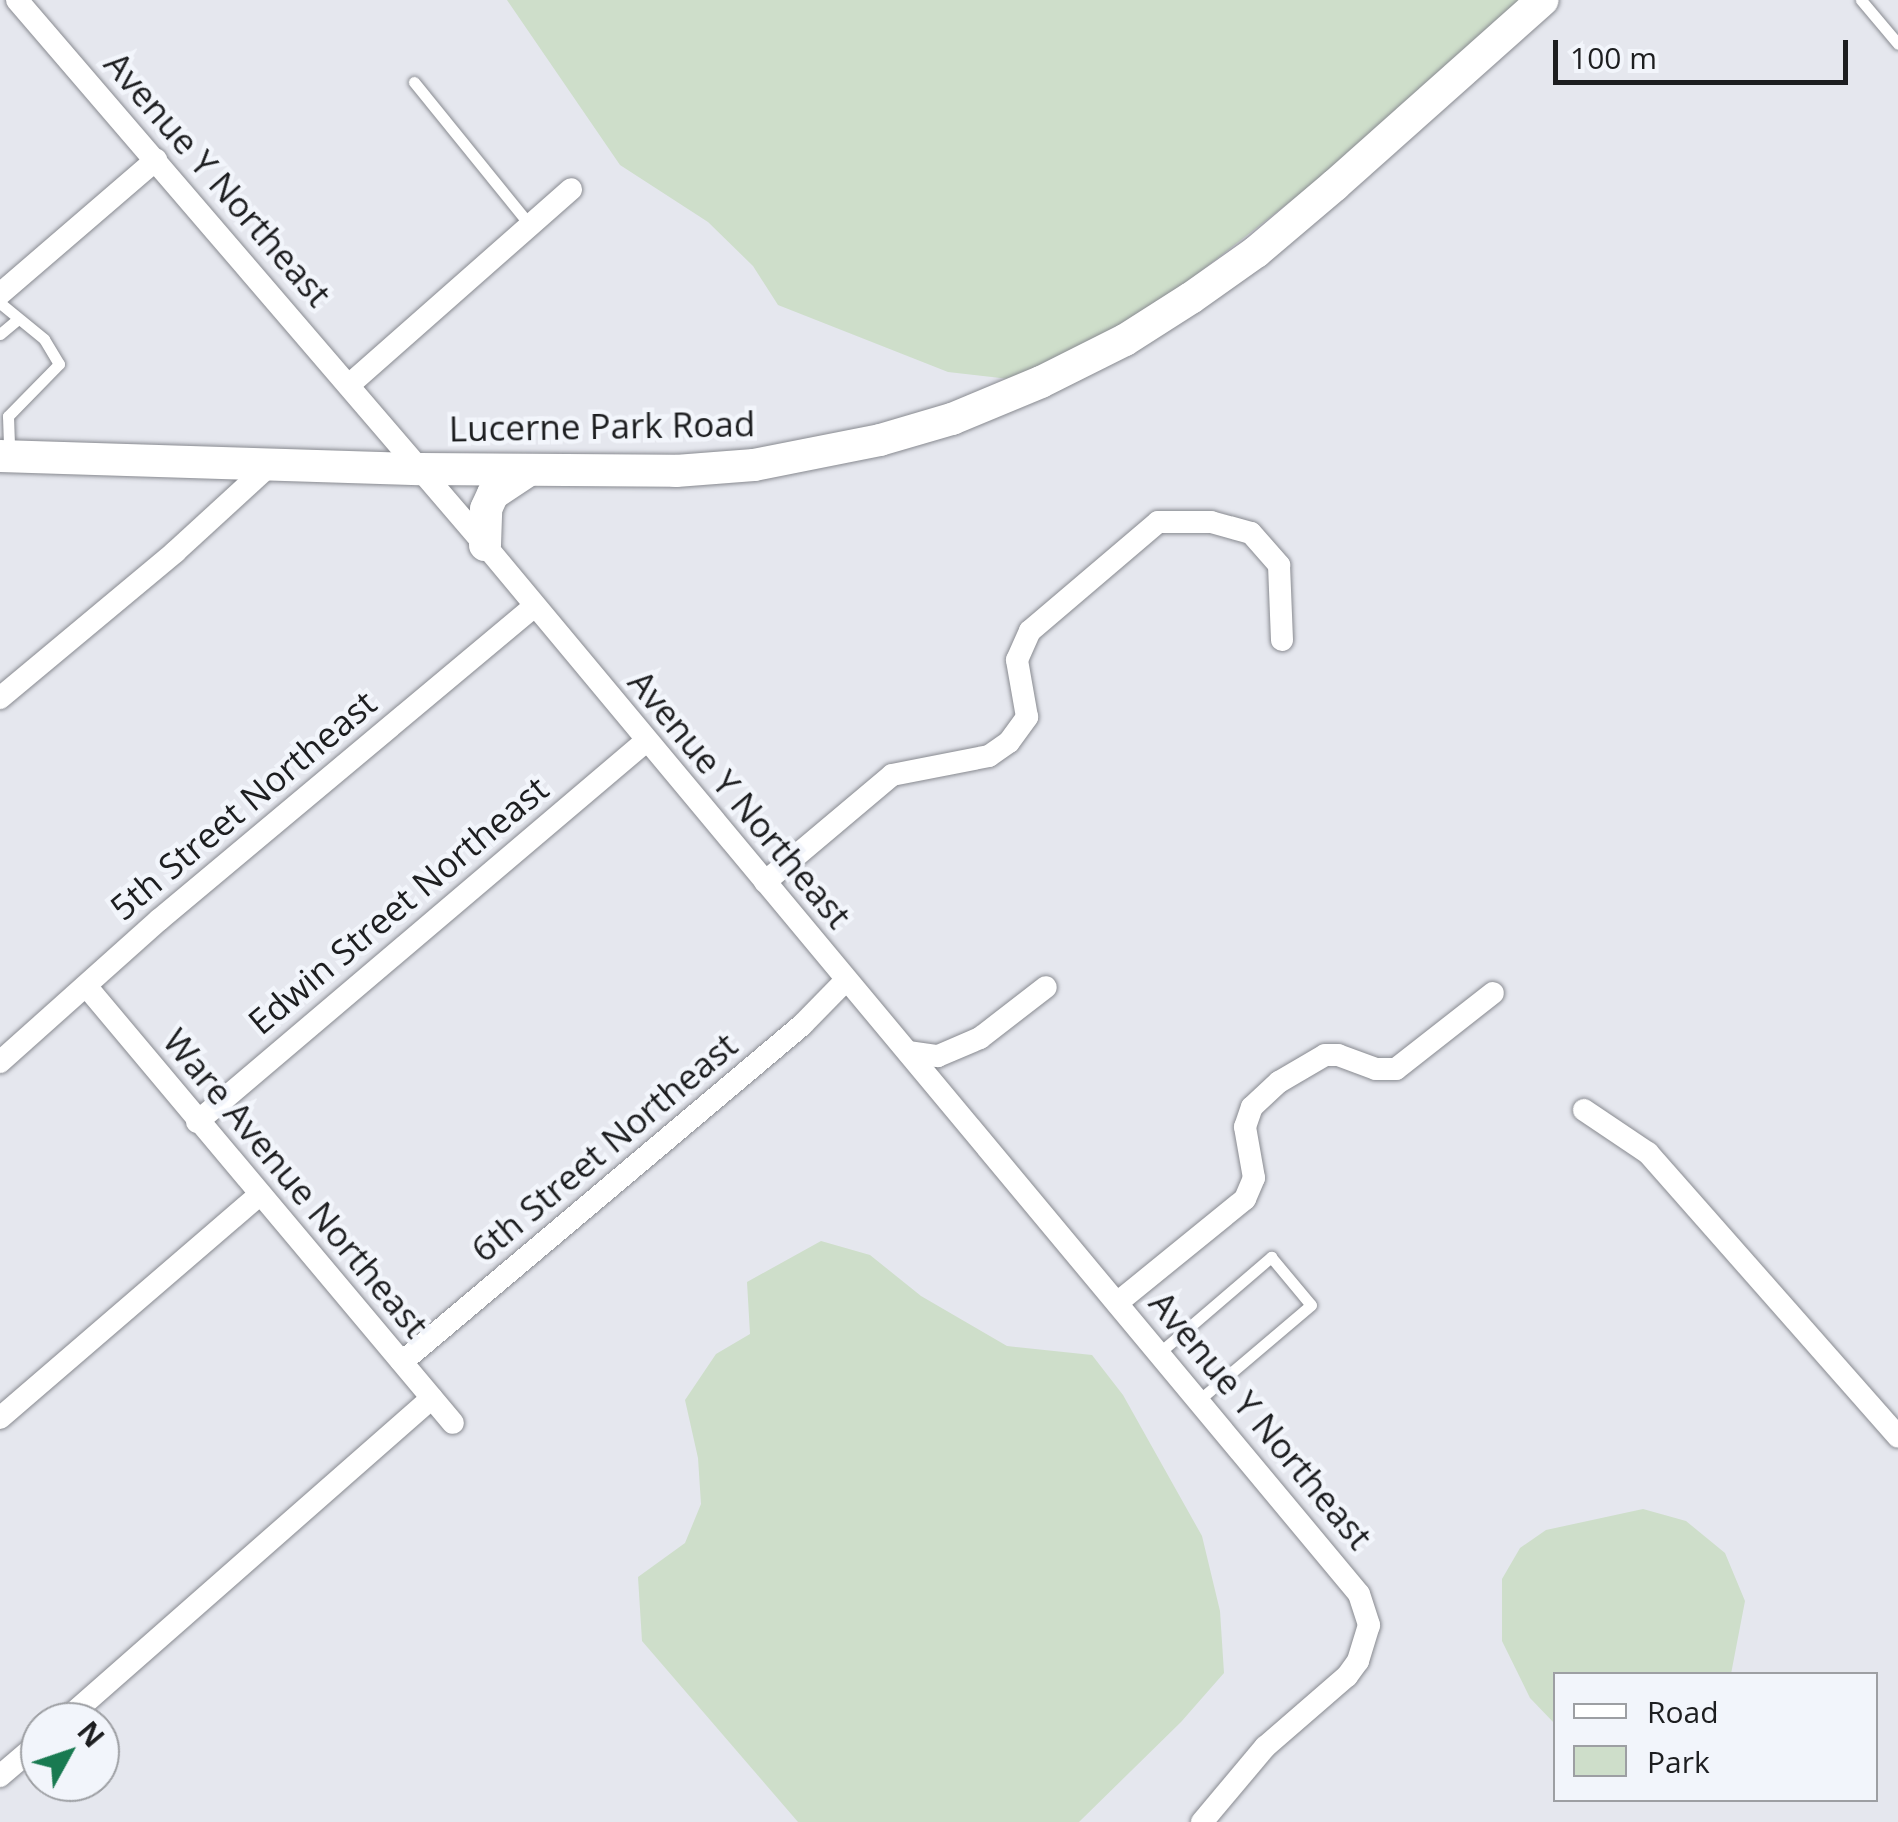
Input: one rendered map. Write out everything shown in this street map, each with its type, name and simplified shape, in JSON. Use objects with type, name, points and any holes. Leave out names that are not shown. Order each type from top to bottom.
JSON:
[{"type":"main road","name":"Lucerne Park Road","points":[[4,456],[420,469],[676,471],[754,465],[880,440],[952,419],[1041,382],[1125,340],[1256,252],[1543,0]]},
{"type":"main road","points":[[485,545],[486,509],[492,494],[528,470]]},
{"type":"street","name":"Avenue Y Northeast","points":[[17,0],[485,545],[645,742],[1359,1594],[1369,1625],[1358,1661],[1348,1676],[1265,1747],[1202,1822]]},
{"type":"street","points":[[0,294],[156,160]]},
{"type":"street","points":[[349,386],[571,189]]},
{"type":"street","points":[[0,698],[175,552],[270,465]]},
{"type":"street","points":[[765,882],[892,775],[976,760],[1009,742],[1027,717],[1017,660],[1030,631],[1158,522],[1212,522],[1251,533],[1279,565],[1282,640]]},
{"type":"street","name":"5th Street Northeast","points":[[0,1062],[159,920],[534,606]]},
{"type":"street","name":"Edwin Street Northeast","points":[[197,1122],[645,742]]},
{"type":"street","name":"6th Street Northeast","points":[[402,1362],[802,1026],[846,980]]},
{"type":"street","name":"Ware Avenue Northeast","points":[[86,987],[453,1423]]},
{"type":"street","points":[[908,1052],[938,1056],[980,1038],[1046,987]]},
{"type":"street","points":[[1117,1304],[1245,1199],[1254,1164],[1245,1127],[1252,1108],[1279,1082],[1324,1055],[1338,1055],[1376,1069],[1396,1069],[1492,992]]},
{"type":"street","points":[[1584,1110],[1648,1153],[1898,1437]]},
{"type":"street","points":[[0,1418],[259,1195]]},
{"type":"street","points":[[85,1702],[432,1398]]},
{"type":"street","points":[[0,1776],[20,1759]]},
{"type":"lane","points":[[1861,0],[1898,44]]},
{"type":"lane","points":[[414,82],[530,226]]},
{"type":"lane","points":[[0,304],[44,340],[59,364],[8,416],[4,456]]},
{"type":"lane","points":[[0,334],[18,318]]},
{"type":"lane","points":[[0,405],[8,416]]},
{"type":"lane","points":[[1159,1352],[1271,1257],[1311,1305],[1200,1400]]},
{"type":"green space","points":[[507,0],[1527,0],[1382,130],[1146,314],[1019,380],[948,372],[778,305],[753,266],[708,222],[620,165]]},
{"type":"green space","points":[[821,1241],[870,1255],[921,1296],[1007,1346],[1092,1355],[1123,1395],[1202,1536],[1220,1611],[1224,1673],[1181,1722],[1079,1822],[798,1822],[642,1641],[638,1577],[685,1543],[701,1504],[698,1458],[685,1400],[716,1354],[750,1334],[747,1282]]},
{"type":"green space","points":[[1643,1509],[1686,1521],[1725,1553],[1745,1601],[1731,1672],[1553,1672],[1553,1722],[1530,1698],[1502,1641],[1502,1579],[1520,1548],[1546,1530]]}]
